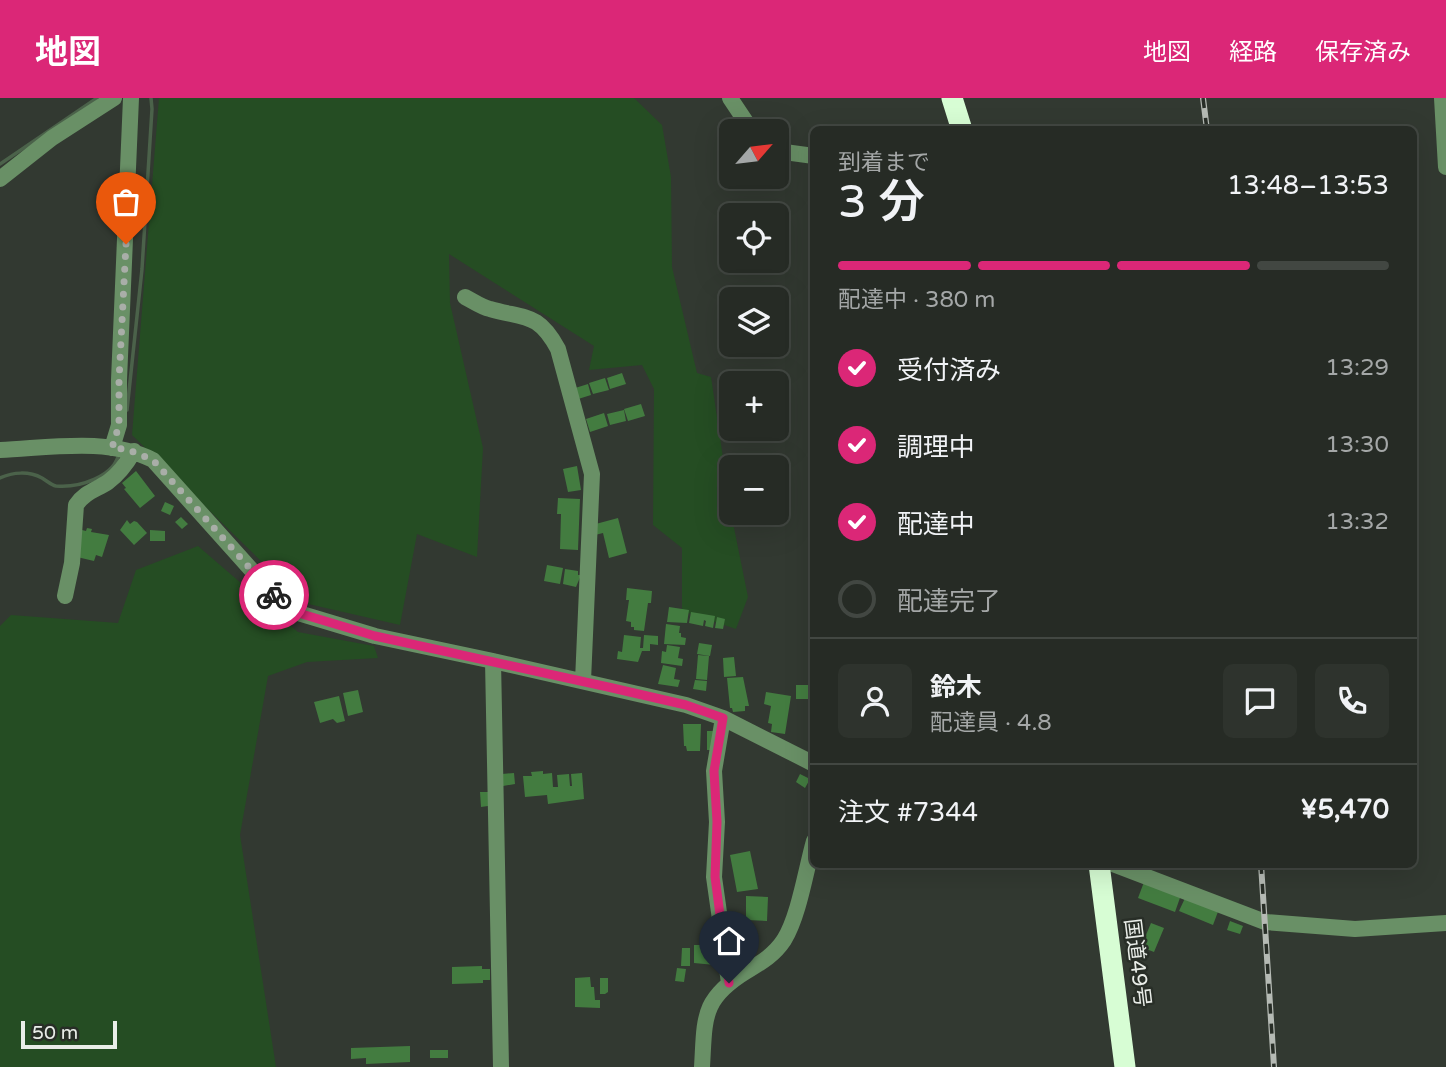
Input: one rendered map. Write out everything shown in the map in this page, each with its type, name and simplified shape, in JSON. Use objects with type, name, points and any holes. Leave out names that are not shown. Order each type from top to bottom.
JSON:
[{"type":"highway","points":[[952,98],[961,126]]},
{"type":"highway","name":"国道49号","points":[[1100,868],[1125,1067]]},
{"type":"street","points":[[0,179],[52,138],[114,98]]},
{"type":"street","points":[[112,448],[119,425],[131,98]]},
{"type":"street","points":[[730,98],[744,119]]},
{"type":"street","points":[[1442,98],[1446,167]]},
{"type":"street","points":[[789,153],[810,156]]},
{"type":"street","points":[[465,297],[487,309],[527,316],[550,334],[558,349],[592,474],[583,681]]},
{"type":"street","points":[[0,450],[112,448],[134,451],[153,460],[289,609],[375,636],[686,705],[723,718],[810,762]]},
{"type":"street","points":[[65,596],[72,563],[76,505],[90,491],[111,479],[124,467],[134,451]]},
{"type":"street","points":[[493,661],[501,1067]]},
{"type":"street","points":[[723,718],[714,771],[717,822],[715,877],[729,983]]},
{"type":"street","points":[[702,1067],[705,1020],[715,997],[729,983],[771,956],[784,940],[791,926],[810,856]]},
{"type":"street","points":[[1123,868],[1265,922],[1355,929],[1446,923]]},
{"type":"green space","points":[[159,98],[634,98],[662,125],[671,177],[672,267],[697,373],[711,377],[723,455],[719,455],[719,525],[733,525],[748,597],[736,629],[682,611],[682,548],[653,525],[654,389],[642,365],[589,370],[594,346],[449,254],[450,303],[483,448],[477,557],[417,534],[400,625],[304,603],[132,435]]},
{"type":"green space","points":[[198,546],[298,632],[374,646],[378,658],[307,662],[268,676],[240,835],[276,1067],[0,1067],[0,626],[11,615],[118,623],[136,570]]},
{"type":"building","points":[[622,373],[626,384],[610,389],[607,378]]},
{"type":"building","points":[[605,378],[609,390],[593,394],[589,383]]},
{"type":"building","points":[[588,384],[591,395],[575,400],[572,389]]},
{"type":"building","points":[[641,404],[645,416],[628,421],[624,409]]},
{"type":"building","points":[[624,410],[626,421],[610,425],[607,414]]},
{"type":"building","points":[[604,413],[608,426],[590,432],[586,419]]},
{"type":"building","points":[[577,466],[581,490],[568,492],[563,469]]},
{"type":"building","points":[[136,471],[155,496],[140,508],[122,483]]},
{"type":"building","points":[[558,498],[580,499],[578,550],[560,549],[561,514],[557,514]]},
{"type":"building","points":[[165,502],[174,506],[170,515],[161,511]]},
{"type":"building","points":[[181,517],[188,524],[182,529],[175,522]]},
{"type":"building","points":[[618,518],[627,553],[609,558],[603,533],[595,535],[592,525]]},
{"type":"building","points":[[127,520],[130,524],[137,522],[147,533],[134,545],[120,530]]},
{"type":"building","points":[[87,528],[92,529],[91,532],[109,535],[102,557],[96,555],[94,561],[77,557],[82,530],[86,531]]},
{"type":"building","points":[[150,530],[165,531],[165,541],[150,541]]},
{"type":"building","points":[[547,565],[563,568],[560,584],[544,581]]},
{"type":"building","points":[[565,569],[578,571],[578,575],[581,575],[576,587],[563,584]]},
{"type":"building","points":[[627,588],[652,591],[644,631],[634,630],[631,622],[626,621],[629,600],[626,600]]},
{"type":"building","points":[[669,607],[689,610],[687,623],[667,622]]},
{"type":"building","points":[[691,612],[715,616],[713,628],[705,626],[704,620],[703,626],[689,623]]},
{"type":"building","points":[[717,617],[725,619],[723,629],[715,628]]},
{"type":"building","points":[[666,624],[680,626],[681,637],[686,638],[685,645],[664,644]]},
{"type":"building","points":[[624,635],[641,637],[640,648],[643,648],[644,635],[658,636],[658,645],[650,644],[650,651],[642,651],[638,662],[617,659],[618,651],[622,652]]},
{"type":"building","points":[[699,643],[712,645],[710,656],[697,654]]},
{"type":"building","points":[[667,645],[680,647],[678,658],[683,659],[682,666],[661,663],[662,651],[666,652]]},
{"type":"building","points":[[698,655],[709,656],[707,680],[696,679]]},
{"type":"building","points":[[734,657],[736,676],[724,677],[723,658]]},
{"type":"building","points":[[663,665],[676,668],[674,679],[680,680],[678,687],[658,684]]},
{"type":"building","points":[[743,677],[749,706],[745,706],[745,711],[733,712],[730,708],[727,678]]},
{"type":"building","points":[[695,680],[707,681],[706,691],[693,689]]},
{"type":"building","points":[[796,685],[810,685],[810,699],[796,699]]},
{"type":"building","points":[[358,690],[363,712],[348,716],[343,693]]},
{"type":"building","points":[[766,692],[791,696],[785,734],[771,732],[772,724],[768,723],[771,706],[764,704]]},
{"type":"building","points":[[339,696],[345,721],[337,723],[333,719],[320,723],[314,702]]},
{"type":"building","points":[[683,724],[701,724],[700,751],[687,751],[684,746]]},
{"type":"building","points":[[707,731],[714,731],[714,750],[707,750]]},
{"type":"building","points":[[543,771],[543,774],[552,773],[553,787],[558,787],[557,775],[569,774],[572,786],[571,774],[582,773],[584,799],[548,804],[547,795],[525,797],[523,776],[532,776],[531,772]]},
{"type":"building","points":[[514,773],[515,784],[503,786],[502,774]]},
{"type":"building","points":[[800,774],[810,779],[805,788],[796,782]]},
{"type":"building","points":[[480,792],[488,792],[488,806],[481,807]]},
{"type":"building","points":[[750,851],[758,889],[737,892],[730,855]]},
{"type":"building","points":[[1144,882],[1181,895],[1175,912],[1138,898]]},
{"type":"building","points":[[746,896],[768,897],[767,921],[746,920]]},
{"type":"building","points":[[1186,896],[1219,909],[1213,925],[1179,911]]},
{"type":"building","points":[[1230,921],[1243,926],[1240,934],[1227,930]]},
{"type":"building","points":[[1151,923],[1164,928],[1154,952],[1141,947]]},
{"type":"building","points":[[694,945],[717,945],[717,963],[694,963]]},
{"type":"building","points":[[682,948],[690,948],[690,966],[681,966]]},
{"type":"building","points":[[482,966],[482,969],[490,969],[490,980],[483,980],[483,983],[452,984],[452,967]]},
{"type":"building","points":[[677,968],[686,969],[684,982],[675,981]]},
{"type":"building","points":[[590,977],[595,1000],[600,1000],[600,1008],[575,1007],[575,978]]},
{"type":"building","points":[[600,978],[608,978],[608,992],[605,994],[600,994]]},
{"type":"building","points":[[410,1046],[410,1062],[366,1064],[366,1058],[351,1059],[351,1048]]},
{"type":"building","points":[[430,1050],[448,1050],[448,1058],[430,1058]]},
{"type":"waterway","points":[[0,164],[97,98]]},
{"type":"waterway","points":[[127,410],[142,269],[151,98]]},
{"type":"waterway","points":[[0,478],[26,473],[56,486],[85,483],[111,468],[119,452]]},
{"type":"railway","points":[[1203,98],[1206,126]]},
{"type":"railway","points":[[1261,868],[1274,1067]]},
{"type":"way so far","points":[[126,244],[119,425],[112,448],[126,449],[153,460],[274,595]]},
{"type":"route","points":[[274,595],[295,612],[375,636],[686,705],[723,718],[714,771],[717,822],[715,877],[729,983]]}]
